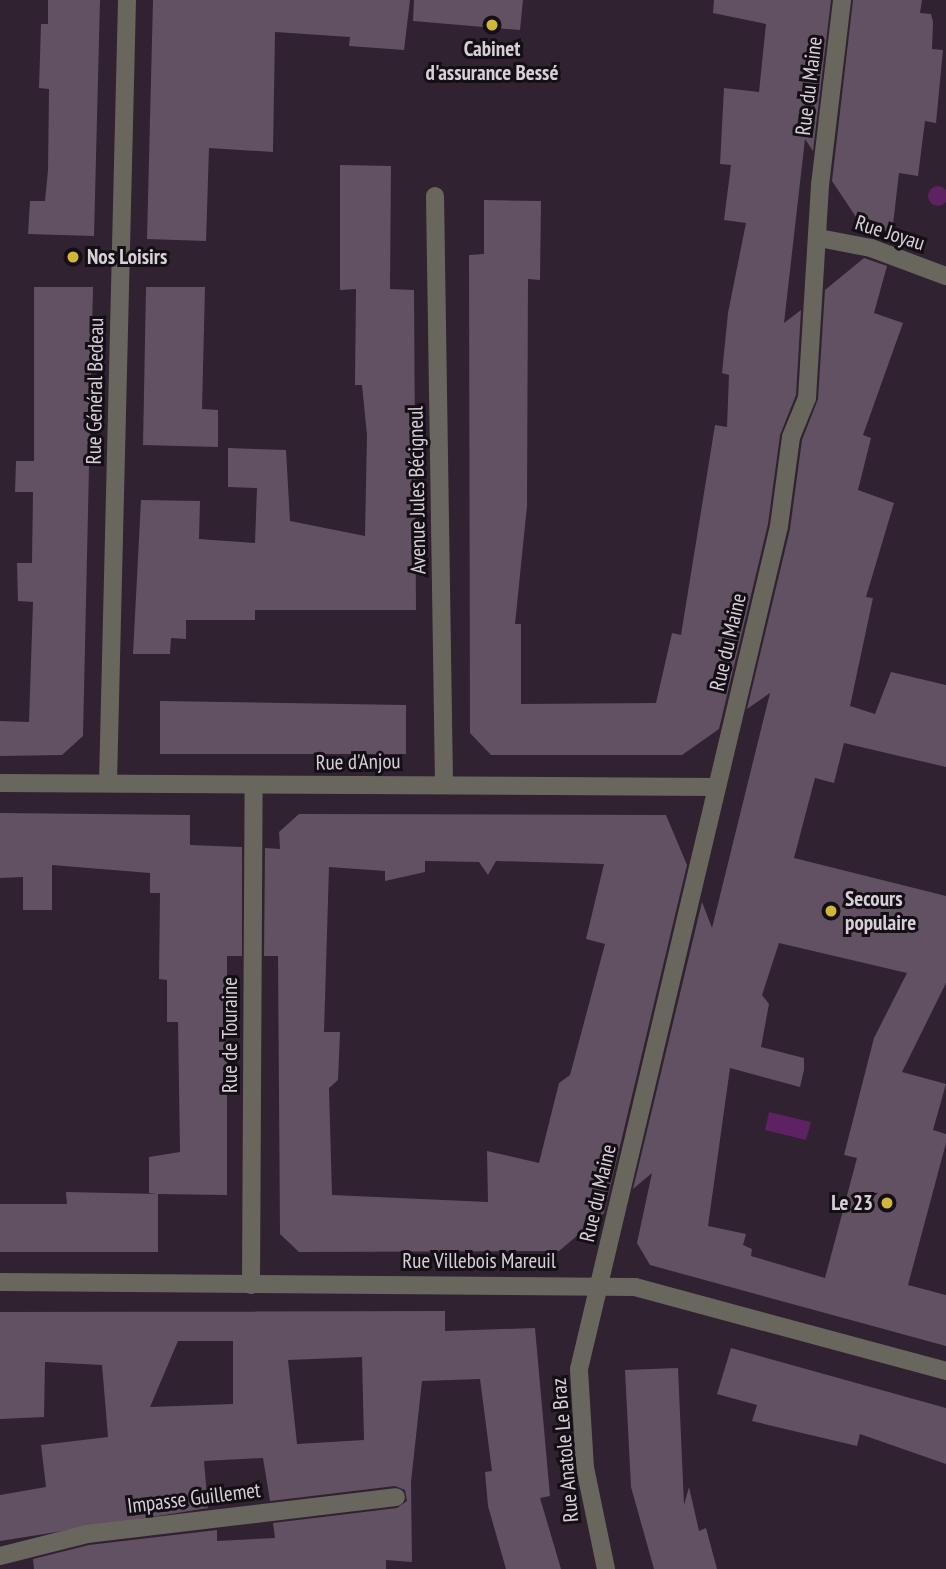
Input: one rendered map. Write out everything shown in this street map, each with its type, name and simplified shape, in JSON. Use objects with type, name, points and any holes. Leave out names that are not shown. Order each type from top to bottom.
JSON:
[{"type":"street","name":"Rue Général Bedeau","points":[[108,783],[127,0]]},
{"type":"street","name":"Rue du Maine","points":[[598,1285],[785,499],[791,437],[807,397],[842,0]]},
{"type":"street","name":"Avenue Jules Bécigneul","points":[[435,196],[444,783]]},
{"type":"street","name":"Rue Joyau","points":[[819,238],[872,248],[946,276]]},
{"type":"street","name":"Rue d'Anjou","points":[[0,783],[254,786],[444,783],[716,787]]},
{"type":"street","name":"Rue de Touraine","points":[[251,1285],[254,786]]},
{"type":"street","name":"Rue Villebois Mareuil","points":[[0,1282],[598,1285],[658,1292],[946,1371]]},
{"type":"street","name":"Rue Anatole Le Braz","points":[[598,1285],[579,1369],[585,1468],[606,1569]]},
{"type":"street","name":"Impasse Guillemet","points":[[0,1556],[87,1534],[396,1497]]},
{"type":"shaded area","points":[[934,186],[942,186],[948,196],[942,206],[934,206],[928,200],[928,192]]},
{"type":"shaded area","points":[[769,1112],[811,1122],[806,1140],[765,1130]]},
{"type":"building","points":[[48,0],[100,0],[94,236],[28,234],[30,201],[45,201],[48,170],[49,89],[39,88],[41,24],[48,24]]},
{"type":"building","points":[[153,0],[410,0],[404,50],[349,46],[350,37],[275,32],[273,152],[209,148],[206,241],[147,239]]},
{"type":"building","points":[[414,0],[523,0],[520,30],[413,21]]},
{"type":"building","points":[[714,0],[831,0],[813,151],[805,139],[784,323],[801,310],[796,395],[780,435],[768,524],[719,729],[682,755],[491,755],[470,733],[469,255],[484,254],[484,200],[541,201],[540,280],[528,279],[527,506],[515,624],[521,624],[521,704],[656,703],[672,633],[681,635],[715,425],[727,427],[729,375],[722,373],[728,313],[746,223],[724,220],[731,165],[720,164],[724,88],[759,92],[766,24],[713,13]]},
{"type":"building","points":[[853,0],[922,0],[920,13],[931,14],[933,22],[932,49],[943,50],[936,123],[925,121],[918,176],[899,173],[892,233],[858,220],[832,181]]},
{"type":"building","points":[[340,165],[391,166],[390,289],[414,290],[416,610],[255,610],[255,620],[186,620],[186,639],[171,638],[170,654],[133,654],[141,500],[200,501],[199,539],[255,543],[257,488],[228,487],[228,448],[286,450],[290,521],[365,536],[367,435],[362,385],[355,385],[356,289],[340,290]]},
{"type":"building","points":[[864,258],[887,266],[874,313],[903,323],[863,435],[871,438],[858,490],[894,503],[866,597],[873,598],[850,706],[875,714],[891,672],[946,685],[946,767],[844,743],[834,783],[815,778],[794,858],[946,896],[946,983],[902,1072],[946,1084],[933,1130],[946,1134],[946,1143],[908,1285],[946,1295],[946,1346],[650,1265],[637,1243],[652,1173],[633,1189],[702,902],[712,928],[770,693],[747,709],[790,529],[802,440],[818,399],[825,290]],"holes":[[[779,943],[907,973],[874,1038],[844,1155],[857,1158],[825,1278],[751,1256],[752,1249],[743,1245],[746,1234],[708,1226],[730,1068],[800,1087],[804,1058],[761,1047],[769,1004],[762,995]]]},
{"type":"building","points":[[34,287],[93,287],[83,736],[62,755],[0,756],[0,721],[29,722],[33,602],[18,601],[17,563],[32,563],[33,492],[15,492],[16,461],[34,461]]},
{"type":"building","points":[[146,287],[205,287],[202,409],[218,410],[218,447],[143,445]]},
{"type":"building","points":[[160,701],[406,705],[406,754],[160,754]]},
{"type":"building","points":[[0,813],[190,815],[190,845],[242,847],[242,956],[227,956],[227,1195],[158,1194],[158,1252],[0,1252],[0,1204],[67,1204],[66,1192],[157,1194],[149,1193],[149,1157],[180,1152],[178,1022],[167,1022],[167,980],[159,979],[160,893],[150,893],[150,873],[52,865],[52,910],[23,910],[23,877],[0,878]]},
{"type":"building","points":[[299,814],[666,815],[687,865],[604,1213],[559,1251],[299,1252],[280,1234],[278,956],[264,956],[265,848],[280,849],[279,832]],"holes":[[[425,861],[479,862],[488,875],[496,861],[604,864],[586,939],[605,944],[570,1075],[559,1083],[539,1163],[487,1151],[488,1202],[332,1195],[329,1088],[338,1080],[340,1032],[324,1032],[329,867],[385,871],[385,881],[425,872]]]},
{"type":"building","points":[[445,1311],[445,1331],[535,1328],[550,1496],[540,1498],[561,1569],[506,1569],[488,1506],[485,1472],[492,1471],[480,1379],[422,1381],[411,1482],[412,1562],[386,1560],[386,1569],[34,1569],[33,1559],[89,1545],[217,1530],[217,1541],[275,1538],[273,1523],[397,1508],[407,1501],[405,1490],[395,1486],[270,1501],[263,1458],[204,1461],[208,1508],[0,1541],[0,1495],[46,1487],[41,1445],[108,1437],[102,1365],[45,1362],[44,1417],[0,1419],[0,1312]],"holes":[[[178,1341],[233,1341],[233,1404],[150,1407]],[[362,1357],[364,1440],[297,1444],[288,1360]]]},
{"type":"building","points":[[731,1348],[946,1408],[946,1464],[860,1434],[857,1446],[752,1421],[757,1405],[717,1394]]},
{"type":"building","points":[[678,1368],[684,1505],[689,1487],[699,1531],[706,1528],[717,1569],[654,1569],[631,1487],[625,1370]]},
{"type":"place","name":"Cabinet d'assurance Bessé","points":[[492,25]]},
{"type":"place","name":"Nos Loisirs","points":[[73,257]]},
{"type":"place","name":"Secours populaire","points":[[831,911]]},
{"type":"place","name":"Le 23","points":[[887,1203]]}]
